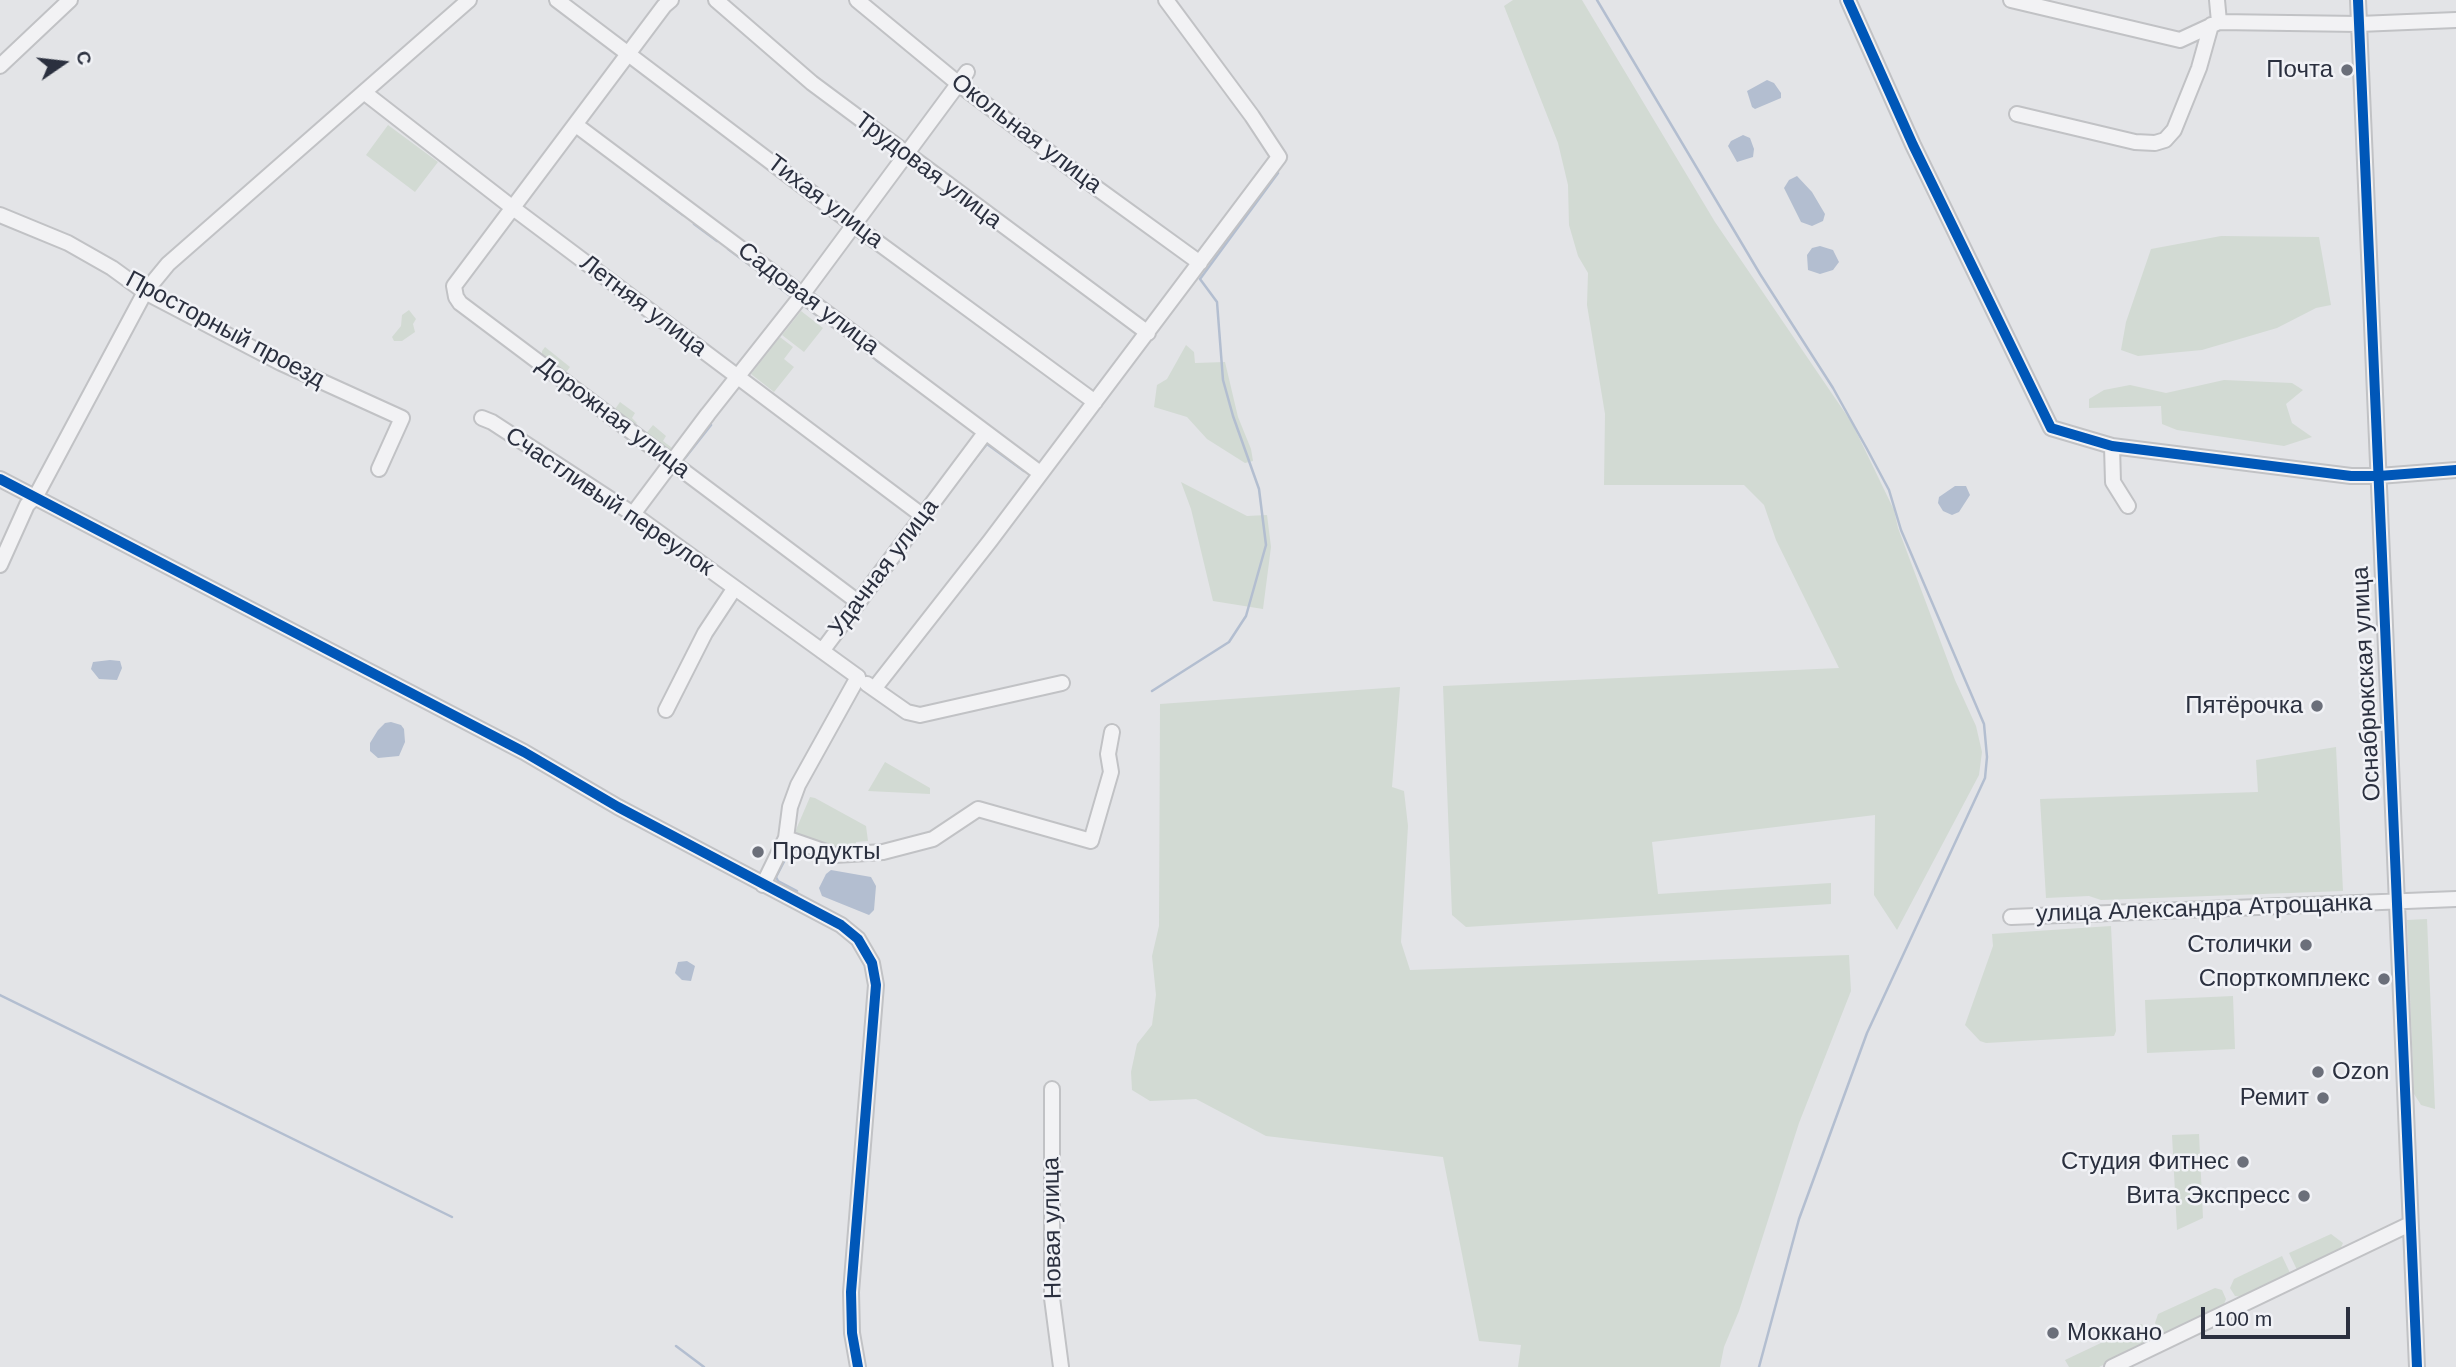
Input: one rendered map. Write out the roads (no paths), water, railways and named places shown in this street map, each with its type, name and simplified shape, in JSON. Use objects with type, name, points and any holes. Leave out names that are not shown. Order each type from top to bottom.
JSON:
[{"type":"street","points":[[0,66],[70,0]]},
{"type":"street","points":[[0,565],[27,505],[36,496],[145,292],[168,264],[469,0]]},
{"type":"street","name":"Тихая улица","points":[[557,0],[854,225],[1094,402]]},
{"type":"street","name":"Дорожная улица","points":[[671,0],[454,286],[456,297],[460,303],[859,602]]},
{"type":"street","name":"Трудовая улица","points":[[716,0],[812,83],[1148,332]]},
{"type":"street","name":"Окольная улица","points":[[857,0],[964,79],[1098,189],[1200,262]]},
{"type":"street","points":[[874,689],[1279,157],[1166,0]]},
{"type":"street","points":[[1848,0],[1913,145],[2051,428],[2112,446],[2351,476],[2456,470]]},
{"type":"street","points":[[2011,0],[2180,40],[2215,24],[2359,24],[2456,20]]},
{"type":"street","points":[[2017,114],[2135,142],[2165,141],[2174,130],[2199,68],[2215,24],[2217,0]]},
{"type":"street","name":"Оснабрюкская улица","points":[[2358,0],[2417,1367]]},
{"type":"street","points":[[633,514],[964,79]]},
{"type":"street","name":"Летняя улица","points":[[365,93],[513,208],[923,516]]},
{"type":"street","name":"Садовая улица","points":[[576,125],[1040,473]]},
{"type":"street","name":"Просторный проезд","points":[[0,215],[68,243],[112,268],[145,292],[281,363],[402,418],[379,469]]},
{"type":"street","name":"Счастливый переулок","points":[[482,418],[633,514],[822,652]]},
{"type":"street","name":"Удачная улица","points":[[763,885],[786,838],[790,807],[798,785],[858,677],[822,652],[985,433]]},
{"type":"street","points":[[2112,446],[2113,482],[2128,506]]},
{"type":"street","points":[[0,479],[499,739],[618,807],[847,929],[866,950],[876,978],[851,1302],[853,1343],[858,1367]]},
{"type":"street","name":"Счастливый переулок","points":[[666,710],[705,634],[734,589]]},
{"type":"street","points":[[858,677],[907,712],[920,715],[1062,683]]},
{"type":"street","points":[[786,838],[835,855],[883,852],[933,839],[978,808],[1091,841],[1111,772],[1108,754],[1112,732]]},
{"type":"street","name":"улица Александра Атрощанка","points":[[2011,917],[2456,899]]},
{"type":"street","name":"Новая улица","points":[[1052,1089],[1052,1298],[1061,1367]]},
{"type":"street","points":[[2112,1367],[2410,1224]]},
{"type":"water","points":[[1767,80],[1774,83],[1781,93],[1781,98],[1755,109],[1747,91]]},
{"type":"water","points":[[1743,135],[1750,138],[1754,149],[1753,157],[1737,162],[1728,146],[1731,141]]},
{"type":"water","points":[[1797,176],[1812,192],[1825,214],[1823,221],[1812,226],[1801,222],[1784,188],[1789,180]]},
{"type":"water","points":[[1820,246],[1833,250],[1839,262],[1833,270],[1820,274],[1808,270],[1807,255],[1812,248]]},
{"type":"water","points":[[1955,486],[1966,486],[1970,495],[1959,512],[1952,515],[1943,511],[1938,503],[1939,497]]},
{"type":"water","points":[[120,661],[122,668],[117,680],[99,679],[91,669],[93,662]]},
{"type":"water","points":[[391,722],[404,729],[405,742],[399,756],[378,758],[370,751],[370,743],[385,723]]},
{"type":"water","points":[[831,870],[871,877],[876,886],[874,910],[869,915],[822,896],[819,888]]},
{"type":"water","points":[[687,961],[695,966],[691,981],[682,980],[675,973],[678,962]]},
{"type":"waterway","points":[[1597,0],[1760,274],[1833,388],[1889,490],[1901,530],[1984,724],[1987,757],[1985,778],[1867,1033],[1799,1219],[1759,1367]]},
{"type":"waterway","points":[[628,173],[649,189]]},
{"type":"waterway","points":[[1152,691],[1229,642],[1246,616],[1266,545],[1259,489],[1223,380],[1217,302],[1200,279],[1278,173]]},
{"type":"waterway","points":[[660,198],[683,215]]},
{"type":"waterway","points":[[694,224],[717,241]]},
{"type":"waterway","points":[[728,249],[751,266]]},
{"type":"waterway","points":[[762,274],[789,295]]},
{"type":"waterway","points":[[802,304],[830,325]]},
{"type":"waterway","points":[[841,332],[862,348]]},
{"type":"waterway","points":[[876,360],[898,376]]},
{"type":"waterway","points":[[685,458],[711,425]]},
{"type":"waterway","points":[[626,436],[659,461]]},
{"type":"waterway","points":[[970,465],[987,444],[1024,471]]},
{"type":"waterway","points":[[790,850],[776,877],[778,881],[797,891]]},
{"type":"waterway","points":[[0,995],[452,1217]]},
{"type":"waterway","points":[[676,1346],[704,1367]]},
{"type":"place","name":"Почта","points":[[2347,70]]},
{"type":"place","name":"Пятёрочка","points":[[2317,706]]},
{"type":"place","name":"Продукты","points":[[758,852]]},
{"type":"place","name":"Столички","points":[[2306,945]]},
{"type":"place","name":"Спорткомплекс","points":[[2384,979]]},
{"type":"place","name":"Ozon","points":[[2318,1072]]},
{"type":"place","name":"Ремит","points":[[2323,1098]]},
{"type":"place","name":"Студия Фитнес","points":[[2243,1162]]},
{"type":"place","name":"Вита Экспресс","points":[[2304,1196]]},
{"type":"place","name":"Моккано","points":[[2053,1333]]}]
